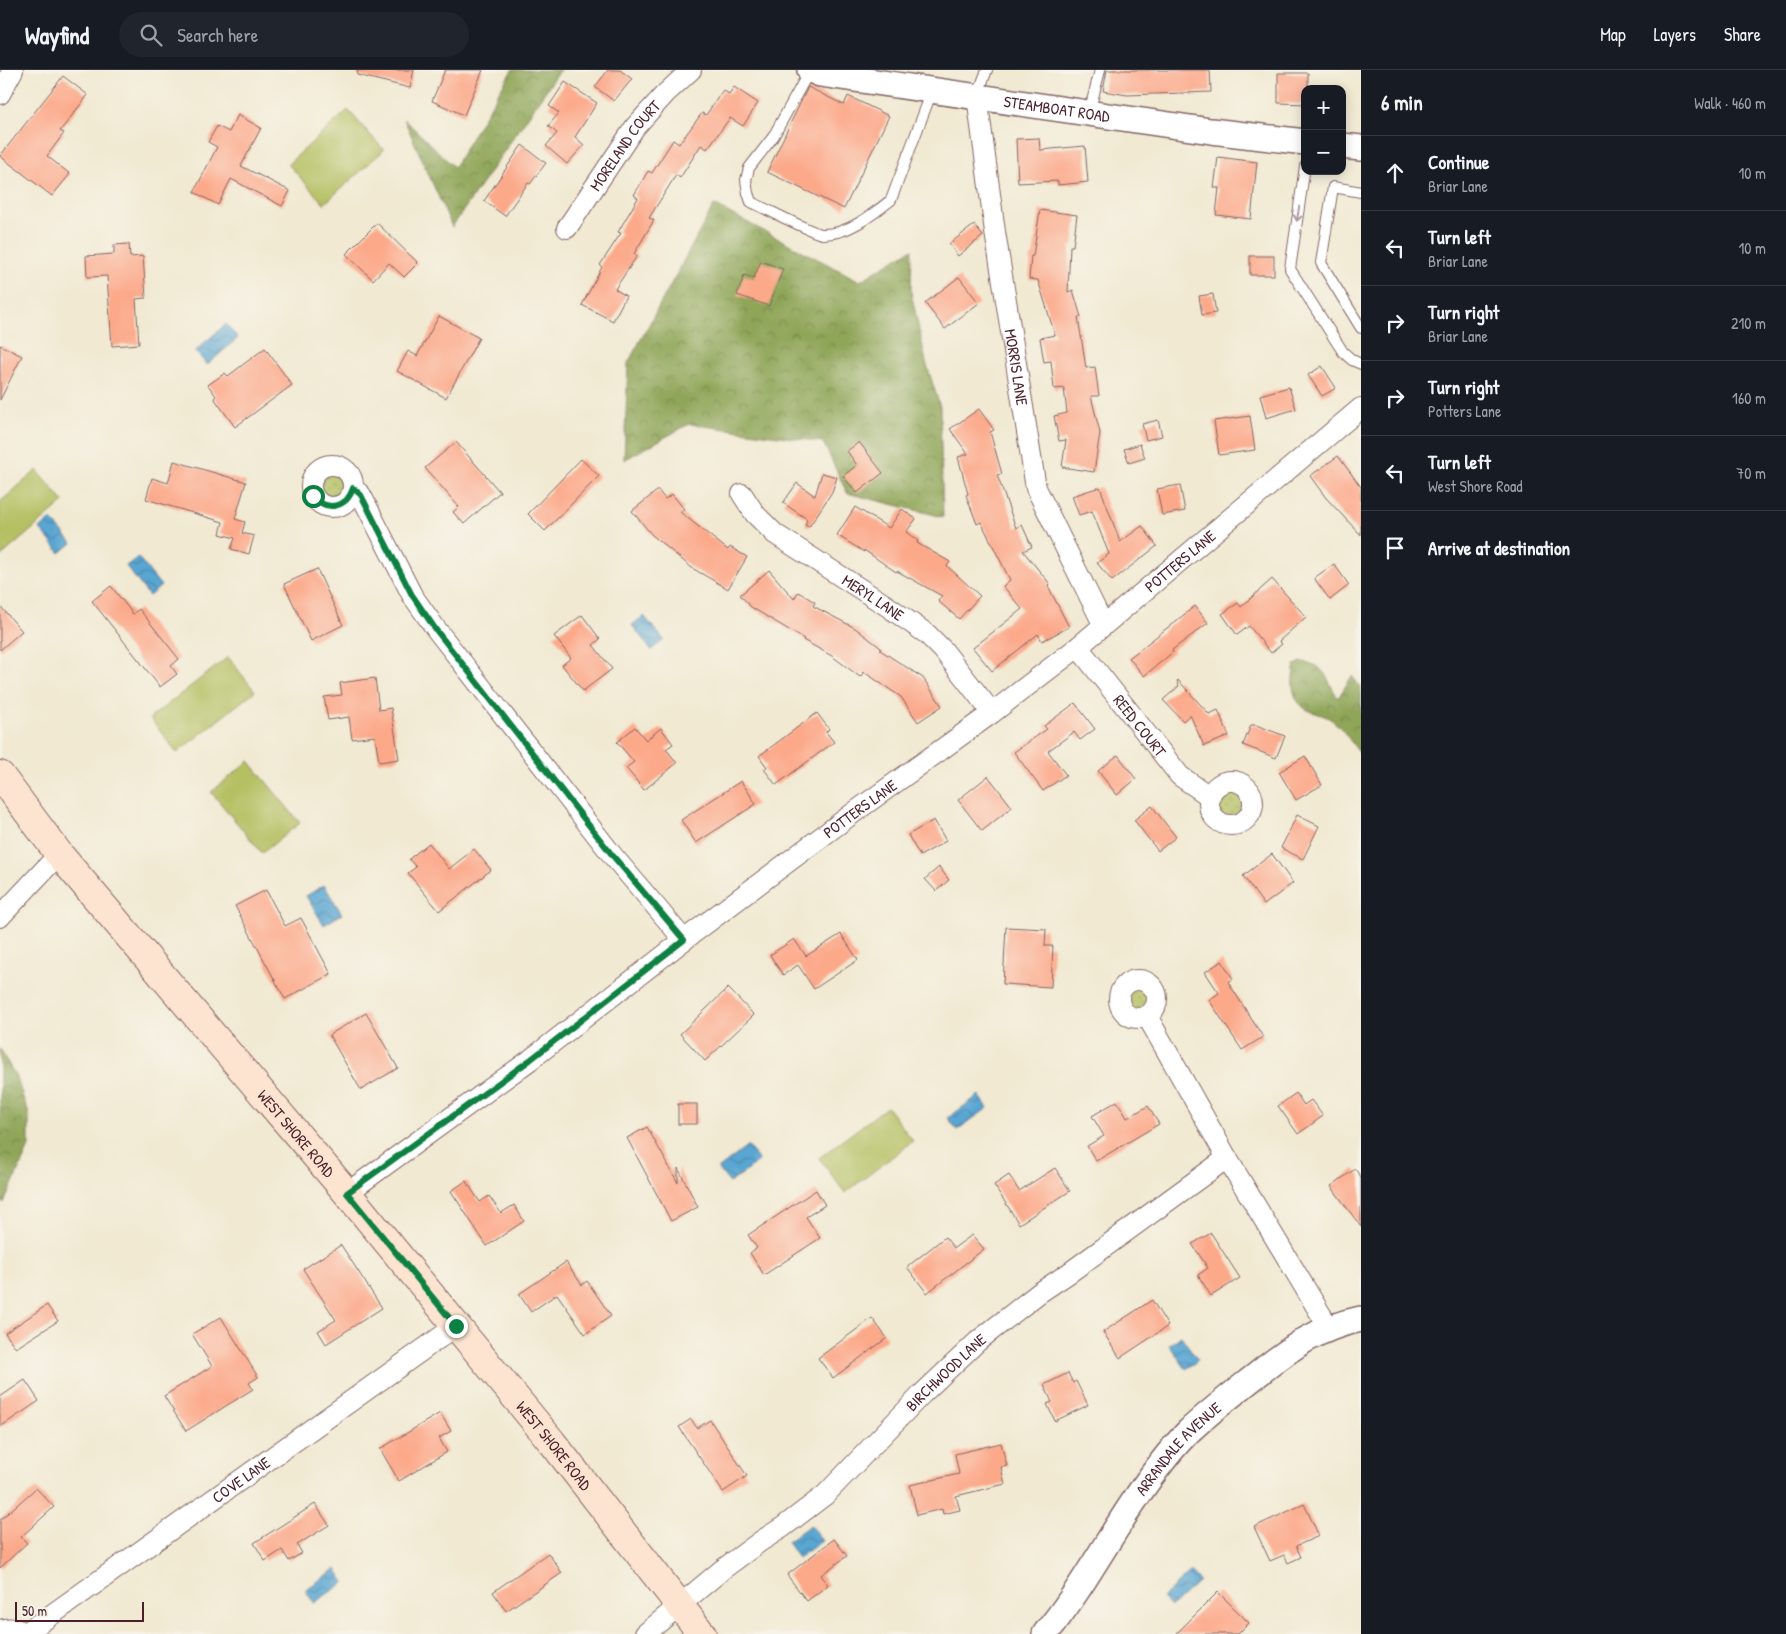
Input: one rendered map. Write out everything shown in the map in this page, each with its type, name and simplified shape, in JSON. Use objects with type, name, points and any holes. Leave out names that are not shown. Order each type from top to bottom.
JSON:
[{"type":"main road","name":"WEST SHORE ROAD","points":[[0,775],[59,854],[347,1193],[552,1442],[702,1634]]},
{"type":"street","points":[[0,94],[13,70]]},
{"type":"street","name":"MORELAND COURT","points":[[566,228],[636,127],[665,94],[691,70]]},
{"type":"street","name":"STEAMBOAT ROAD","points":[[810,70],[820,74],[876,76],[932,90],[1301,141]]},
{"type":"street","name":"MORRIS LANE","points":[[977,96],[994,224],[1036,488],[1103,624]]},
{"type":"street","points":[[1346,146],[1361,148]]},
{"type":"street","name":"POTTERS LANE","points":[[347,1193],[530,1060],[684,940],[849,816],[992,713],[1078,647],[1103,624],[1358,418]]},
{"type":"street","points":[[353,488],[361,495],[412,595],[436,630],[613,856],[684,940]]},
{"type":"street","name":"MERYL LANE","points":[[742,494],[755,514],[776,534],[927,634],[943,650],[992,713]]},
{"type":"street","name":"REED COURT","points":[[1078,647],[1180,776],[1209,796]]},
{"type":"street","points":[[0,917],[59,854]]},
{"type":"street","points":[[1148,1016],[1227,1158],[1306,1289],[1319,1333]]},
{"type":"street","name":"BIRCHWOOD LANE","points":[[645,1634],[723,1569],[761,1541],[783,1528],[825,1495],[922,1394],[978,1341],[1039,1293],[1227,1158]]},
{"type":"street","name":"ARRANDALE AVENUE","points":[[1045,1634],[1064,1611],[1145,1486],[1187,1433],[1225,1400],[1292,1348],[1340,1323],[1361,1319]]},
{"type":"street","name":"COVE LANE","points":[[0,1630],[18,1629],[26,1634],[456,1326]]},
{"type":"lane","points":[[810,70],[773,137],[750,168],[746,180],[751,202],[821,235],[846,230],[878,211],[891,200],[932,90]]},
{"type":"lane","points":[[977,96],[987,70]]},
{"type":"lane","points":[[1089,113],[1100,70]]},
{"type":"lane","points":[[1304,175],[1290,270],[1343,352],[1352,360],[1361,364]]},
{"type":"lane","points":[[1361,192],[1333,187],[1321,263],[1361,328]]},
{"type":"green space","points":[[512,70],[560,70],[452,227],[404,119],[454,167]]},
{"type":"green space","points":[[348,110],[384,150],[324,204],[288,164]]},
{"type":"green space","points":[[714,205],[860,281],[912,249],[911,292],[926,362],[940,407],[943,517],[847,493],[823,442],[689,424],[624,460],[628,363]]},
{"type":"green space","points":[[37,470],[64,502],[0,557],[0,502]]},
{"type":"green space","points":[[332,470],[338,471],[343,475],[347,480],[347,492],[343,497],[338,501],[332,502],[326,501],[321,497],[317,492],[316,486],[317,480],[321,475],[326,471]]},
{"type":"green space","points":[[228,657],[255,691],[177,753],[150,718]]},
{"type":"green space","points":[[1301,662],[1309,663],[1321,669],[1338,698],[1352,676],[1361,688],[1361,754],[1333,721],[1308,710],[1298,702],[1295,696],[1293,678],[1295,665]]},
{"type":"green space","points":[[249,761],[300,823],[262,853],[211,792]]},
{"type":"green space","points":[[1231,787],[1237,788],[1242,792],[1246,797],[1246,809],[1242,814],[1237,818],[1231,819],[1225,818],[1220,814],[1216,809],[1215,803],[1216,797],[1220,792],[1225,788]]},
{"type":"green space","points":[[1138,983],[1144,984],[1149,988],[1153,993],[1153,1005],[1149,1010],[1144,1014],[1138,1015],[1132,1014],[1127,1010],[1123,1005],[1122,999],[1123,993],[1127,988],[1132,984]]},
{"type":"green space","points":[[0,1049],[16,1077],[29,1114],[29,1147],[4,1203],[0,1201]]},
{"type":"green space","points":[[887,1107],[913,1141],[845,1193],[819,1158]]},
{"type":"water","points":[[226,324],[238,338],[207,365],[195,351]]},
{"type":"water","points":[[51,519],[72,543],[60,553],[40,529]]},
{"type":"water","points":[[138,557],[161,586],[149,596],[126,566]]},
{"type":"water","points":[[644,616],[664,640],[651,650],[632,625]]},
{"type":"water","points":[[324,885],[342,914],[324,925],[306,896]]},
{"type":"water","points":[[979,1095],[988,1108],[957,1130],[948,1118]]},
{"type":"water","points":[[748,1146],[759,1161],[730,1183],[718,1169]]},
{"type":"water","points":[[1181,1336],[1198,1360],[1186,1369],[1169,1345]]},
{"type":"water","points":[[810,1525],[822,1541],[798,1558],[787,1542]]},
{"type":"water","points":[[336,1569],[345,1582],[314,1603],[305,1590]]},
{"type":"water","points":[[1191,1572],[1199,1581],[1171,1607],[1162,1598]]},
{"type":"building","points":[[358,70],[414,70],[410,88],[357,75]]},
{"type":"building","points":[[445,70],[483,70],[464,115],[432,101]]},
{"type":"building","points":[[608,70],[620,70],[632,79],[614,101],[595,87]]},
{"type":"building","points":[[1107,70],[1210,70],[1211,92],[1127,95],[1103,91]]},
{"type":"building","points":[[1278,73],[1308,73],[1308,85],[1301,85],[1301,104],[1278,103]]},
{"type":"building","points":[[63,76],[88,95],[60,131],[64,133],[47,156],[70,174],[52,196],[0,156]]},
{"type":"building","points":[[565,82],[597,103],[575,137],[584,145],[567,164],[546,146],[557,133],[548,126],[559,113],[549,106]]},
{"type":"building","points":[[734,87],[758,103],[743,126],[730,118],[707,149],[701,145],[680,178],[676,175],[649,218],[654,220],[634,254],[637,256],[615,289],[626,296],[613,321],[582,305],[602,267],[600,265],[621,233],[618,232],[638,198],[634,195],[648,171],[652,173],[673,140],[679,144],[702,113],[706,115],[723,90],[729,94]]},
{"type":"building","points":[[808,87],[844,105],[848,96],[889,116],[844,209],[767,172]]},
{"type":"building","points":[[238,115],[261,128],[241,166],[290,191],[282,206],[231,179],[218,205],[194,192],[217,147],[208,142],[217,126],[229,132]]},
{"type":"building","points":[[1039,138],[1040,150],[1085,146],[1088,182],[1058,185],[1058,181],[1018,183],[1016,139]]},
{"type":"building","points":[[522,145],[546,163],[530,184],[528,183],[505,216],[484,201]]},
{"type":"building","points":[[1218,157],[1257,162],[1251,219],[1216,215],[1219,188],[1214,188]]},
{"type":"building","points":[[1040,210],[1077,215],[1073,246],[1070,246],[1068,292],[1073,290],[1081,317],[1078,317],[1086,368],[1095,367],[1099,396],[1091,396],[1100,433],[1094,472],[1062,467],[1066,440],[1059,441],[1054,416],[1067,413],[1064,388],[1054,389],[1051,361],[1044,362],[1040,338],[1055,335],[1038,280],[1029,279],[1031,256],[1033,256]]},
{"type":"building","points":[[377,223],[418,263],[404,277],[389,263],[373,280],[346,254]]},
{"type":"building","points":[[974,225],[983,236],[958,256],[949,244]]},
{"type":"building","points":[[129,244],[130,257],[143,256],[146,298],[136,299],[139,344],[112,346],[107,276],[87,277],[86,256],[114,254],[114,245]]},
{"type":"building","points":[[1250,256],[1274,256],[1274,275],[1250,275]]},
{"type":"building","points":[[761,261],[783,269],[769,306],[737,295],[744,275],[754,278]]},
{"type":"building","points":[[959,277],[979,303],[945,329],[925,303]]},
{"type":"building","points":[[1213,294],[1216,313],[1202,315],[1199,296]]},
{"type":"building","points":[[439,316],[479,338],[446,398],[397,371],[408,351],[417,356]]},
{"type":"building","points":[[0,345],[22,356],[0,400]]},
{"type":"building","points":[[265,348],[292,385],[235,427],[214,398],[216,396],[208,385],[225,373],[228,376]]},
{"type":"building","points":[[1322,366],[1336,388],[1322,396],[1308,375]]},
{"type":"building","points":[[1289,387],[1296,409],[1266,418],[1260,395]]},
{"type":"building","points":[[979,409],[994,430],[990,432],[1002,474],[997,475],[1016,528],[1022,525],[1032,547],[1023,551],[1050,584],[1048,586],[1069,627],[1042,641],[1038,634],[992,671],[973,648],[1022,609],[1003,586],[1010,580],[981,522],[977,524],[966,495],[968,494],[958,457],[968,454],[950,429]]},
{"type":"building","points":[[1250,416],[1255,450],[1219,455],[1214,421]]},
{"type":"building","points":[[1158,420],[1162,436],[1146,440],[1142,424]]},
{"type":"building","points":[[456,442],[500,492],[464,524],[453,512],[459,507],[425,468]]},
{"type":"building","points":[[859,442],[883,473],[857,493],[843,476],[857,465],[847,451]]},
{"type":"building","points":[[1140,444],[1145,458],[1129,463],[1124,449]]},
{"type":"building","points":[[1338,456],[1361,487],[1361,535],[1326,498],[1310,476]]},
{"type":"building","points":[[581,459],[599,476],[545,531],[528,514]]},
{"type":"building","points":[[174,461],[246,482],[235,519],[245,522],[242,533],[254,536],[249,554],[231,549],[235,538],[220,534],[223,522],[146,499],[152,478],[168,483]]},
{"type":"building","points":[[822,473],[837,477],[832,492],[809,527],[805,525],[807,519],[783,503],[797,483],[815,496]]},
{"type":"building","points":[[1180,485],[1185,511],[1162,515],[1157,489]]},
{"type":"building","points":[[1100,487],[1120,542],[1142,526],[1157,546],[1112,581],[1097,563],[1109,554],[1092,511],[1079,515],[1072,496]]},
{"type":"building","points":[[658,490],[665,499],[672,494],[684,509],[680,512],[728,550],[730,547],[747,557],[728,589],[692,568],[652,535],[632,511]]},
{"type":"building","points":[[855,507],[889,528],[902,509],[916,519],[906,532],[918,541],[917,543],[950,562],[947,566],[980,596],[959,619],[938,601],[942,596],[896,572],[864,550],[864,552],[837,535]]},
{"type":"building","points":[[1334,564],[1349,585],[1330,600],[1314,578]]},
{"type":"building","points":[[317,569],[343,625],[311,641],[284,584]]},
{"type":"building","points":[[769,570],[794,599],[798,592],[815,602],[813,606],[855,628],[881,648],[880,650],[923,678],[942,706],[918,722],[901,697],[864,672],[860,677],[832,656],[751,607],[740,595]]},
{"type":"building","points":[[1272,579],[1306,617],[1279,641],[1282,644],[1271,653],[1249,626],[1237,635],[1222,614],[1238,603],[1241,607]]},
{"type":"building","points":[[111,586],[133,614],[139,609],[179,659],[171,666],[177,674],[160,687],[92,601]]},
{"type":"building","points":[[0,606],[22,631],[0,650]]},
{"type":"building","points":[[1195,606],[1208,623],[1172,650],[1173,652],[1144,676],[1129,658]]},
{"type":"building","points":[[582,615],[600,639],[593,645],[612,669],[583,691],[562,665],[571,658],[554,636]]},
{"type":"building","points":[[375,678],[379,710],[391,708],[399,759],[379,762],[375,736],[352,739],[349,717],[328,720],[324,697],[342,695],[340,683]]},
{"type":"building","points":[[1178,680],[1209,714],[1218,710],[1229,736],[1204,746],[1190,715],[1183,721],[1163,700],[1179,686]]},
{"type":"building","points":[[1075,703],[1095,729],[1080,740],[1074,732],[1048,751],[1066,775],[1043,791],[1014,752],[1047,729],[1044,726]]},
{"type":"building","points":[[817,713],[829,729],[826,732],[834,742],[776,785],[764,769],[767,767],[759,756]]},
{"type":"building","points":[[1251,725],[1256,725],[1285,736],[1276,758],[1243,745]]},
{"type":"building","points":[[635,727],[646,740],[661,728],[673,744],[666,749],[677,763],[644,790],[626,768],[634,762],[617,742]]},
{"type":"building","points":[[1118,755],[1136,779],[1117,795],[1098,771]]},
{"type":"building","points":[[1305,756],[1322,785],[1296,800],[1279,772]]},
{"type":"building","points":[[988,776],[1012,807],[982,831],[958,800]]},
{"type":"building","points":[[741,781],[756,804],[696,843],[681,820]]},
{"type":"building","points":[[1152,806],[1176,837],[1158,851],[1134,820]]},
{"type":"building","points":[[1297,815],[1319,826],[1303,859],[1281,848]]},
{"type":"building","points":[[934,820],[946,841],[920,856],[908,835]]},
{"type":"building","points":[[429,843],[449,869],[474,849],[491,870],[439,911],[408,873],[416,867],[409,859]]},
{"type":"building","points":[[1272,854],[1293,883],[1264,905],[1243,876]]},
{"type":"building","points":[[939,867],[949,880],[936,891],[925,879]]},
{"type":"building","points":[[266,890],[285,926],[301,918],[331,974],[285,999],[235,906]]},
{"type":"building","points":[[1006,927],[1046,929],[1045,946],[1053,946],[1051,987],[1003,984]]},
{"type":"building","points":[[841,934],[858,960],[814,989],[798,965],[783,975],[770,955],[794,939],[806,956]]},
{"type":"building","points":[[1222,961],[1233,979],[1228,982],[1263,1037],[1242,1050],[1209,1000],[1219,993],[1205,972]]},
{"type":"building","points":[[728,988],[754,1015],[705,1061],[680,1034]]},
{"type":"building","points":[[366,1013],[398,1068],[361,1090],[329,1035]]},
{"type":"building","points":[[1296,1093],[1304,1105],[1311,1100],[1323,1116],[1298,1134],[1278,1106]]},
{"type":"building","points":[[1117,1101],[1127,1118],[1148,1106],[1159,1124],[1096,1161],[1087,1146],[1104,1136],[1092,1116]]},
{"type":"building","points":[[678,1104],[697,1104],[697,1124],[678,1124]]},
{"type":"building","points":[[647,1127],[678,1183],[678,1168],[698,1207],[671,1221],[627,1138]]},
{"type":"building","points":[[1055,1168],[1070,1191],[1019,1224],[994,1185],[1009,1175],[1019,1191]]},
{"type":"building","points":[[1355,1169],[1361,1177],[1361,1227],[1331,1186]]},
{"type":"building","points":[[466,1181],[480,1202],[489,1196],[501,1213],[514,1205],[524,1221],[487,1246],[451,1191]]},
{"type":"building","points":[[816,1190],[825,1205],[806,1217],[820,1238],[764,1275],[750,1253],[757,1248],[748,1235]]},
{"type":"building","points":[[1211,1233],[1240,1278],[1211,1296],[1198,1275],[1208,1268],[1192,1244]]},
{"type":"building","points":[[972,1235],[984,1249],[927,1293],[907,1267],[945,1237],[954,1248]]},
{"type":"building","points":[[341,1245],[382,1308],[326,1344],[318,1331],[336,1320],[303,1269]]},
{"type":"building","points":[[566,1262],[582,1285],[587,1281],[611,1316],[585,1334],[557,1294],[531,1312],[519,1294]]},
{"type":"building","points":[[1152,1300],[1168,1326],[1120,1358],[1103,1332]]},
{"type":"building","points":[[47,1305],[58,1321],[16,1348],[5,1333]]},
{"type":"building","points":[[221,1317],[258,1377],[249,1383],[253,1389],[186,1431],[164,1396],[212,1366],[192,1334]]},
{"type":"building","points":[[872,1318],[887,1338],[833,1378],[818,1358]]},
{"type":"building","points":[[1068,1373],[1073,1383],[1076,1381],[1088,1405],[1055,1421],[1047,1404],[1052,1402],[1044,1385]]},
{"type":"building","points":[[25,1380],[39,1401],[0,1427],[0,1397]]},
{"type":"building","points":[[440,1413],[451,1431],[439,1438],[447,1452],[399,1481],[380,1449]]},
{"type":"building","points":[[691,1419],[697,1428],[710,1420],[747,1476],[723,1492],[679,1427]]},
{"type":"building","points":[[1001,1443],[1007,1466],[1001,1467],[1005,1484],[956,1496],[960,1510],[943,1514],[942,1509],[917,1515],[910,1485],[959,1474],[955,1454]]},
{"type":"building","points":[[36,1488],[54,1507],[21,1537],[27,1543],[0,1568],[0,1520]]},
{"type":"building","points":[[315,1504],[329,1525],[297,1545],[302,1553],[289,1561],[282,1550],[265,1561],[254,1543]]},
{"type":"building","points":[[1304,1504],[1319,1536],[1296,1546],[1301,1557],[1288,1563],[1284,1555],[1270,1561],[1254,1527]]},
{"type":"building","points":[[834,1539],[847,1556],[821,1575],[828,1585],[807,1601],[787,1575]]},
{"type":"building","points":[[548,1553],[562,1573],[506,1611],[493,1592]]},
{"type":"building","points":[[1218,1592],[1249,1623],[1238,1634],[1176,1634]]},
{"type":"route","points":[[313,496],[323,505],[336,506],[347,500],[353,488],[361,495],[412,595],[436,630],[613,856],[684,940],[530,1060],[347,1193],[456,1326]]}]
